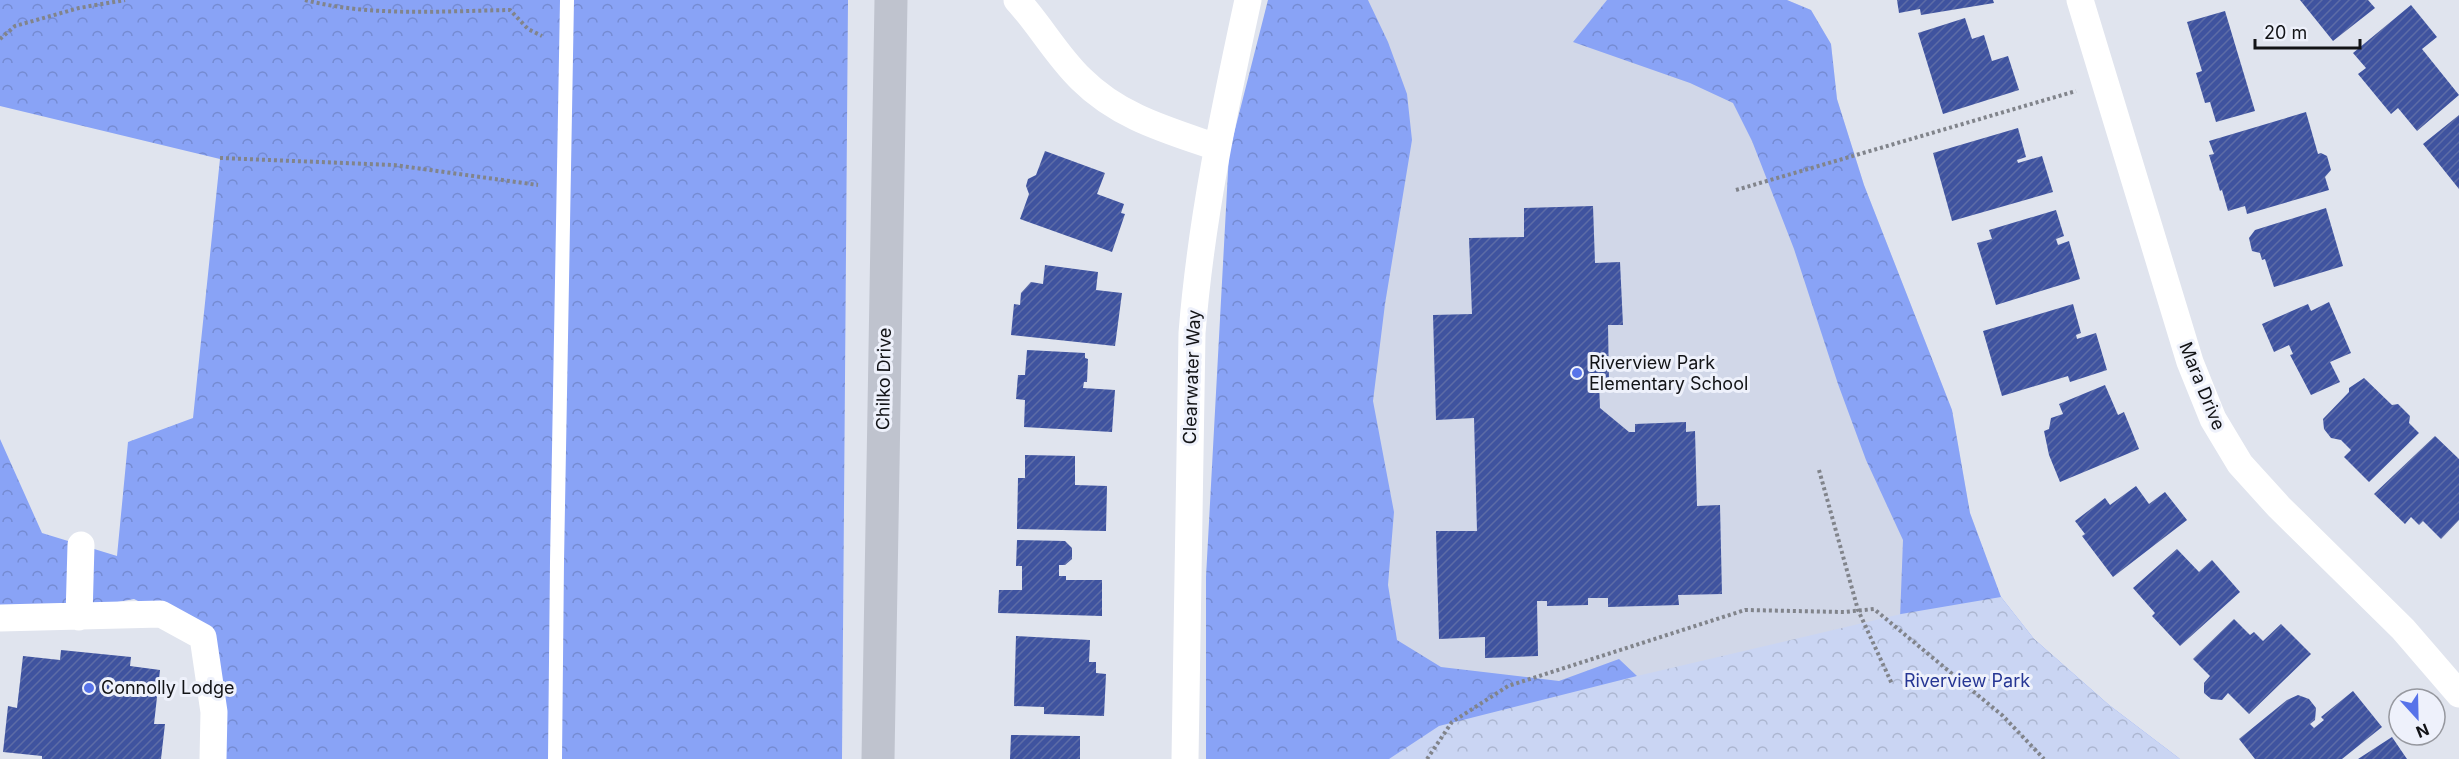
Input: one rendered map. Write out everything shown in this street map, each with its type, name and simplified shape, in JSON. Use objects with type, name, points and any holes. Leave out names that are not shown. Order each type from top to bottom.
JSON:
[{"type":"street","name":"Chilko Drive","points":[[879,759],[891,0]]},
{"type":"street","points":[[1017,0],[1080,78],[1102,98],[1146,123],[1216,147]]},
{"type":"street","name":"Clearwater Way","points":[[1185,759],[1192,333],[1198,263],[1216,147],[1248,0]]},
{"type":"street","name":"Mara Drive","points":[[2080,0],[2190,362],[2221,434],[2240,464],[2258,486],[2403,629],[2459,694]]},
{"type":"street","points":[[79,616],[81,545]]},
{"type":"street","points":[[0,618],[161,614],[203,637],[214,712],[213,759]]},
{"type":"lane","points":[[555,759],[567,0]]},
{"type":"path","points":[[0,39],[15,26],[79,8],[125,0]]},
{"type":"path","points":[[304,0],[330,7],[396,10],[510,10],[528,29],[566,48]]},
{"type":"path","points":[[1736,190],[2080,90]]},
{"type":"path","points":[[220,158],[394,165],[563,188]]},
{"type":"path","points":[[1819,470],[1858,610],[1892,684]]},
{"type":"path","points":[[1427,759],[1452,722],[1508,686],[1745,610],[1844,612],[1874,609],[2003,716],[2044,759]]},
{"type":"shaded area","name":"Riverview Park Elementary School","points":[[1268,0],[1787,0],[1811,10],[1831,44],[1837,99],[1864,185],[1952,410],[1970,513],[2001,597],[1439,726],[1206,759],[1206,577],[1258,44]]},
{"type":"green space","points":[[0,0],[848,0],[842,759],[208,759],[217,640],[134,599],[0,623],[0,439],[42,533],[117,556],[128,442],[193,418],[220,159],[0,106]]},
{"type":"green space","points":[[1268,0],[1368,0],[1388,42],[1407,94],[1412,140],[1385,304],[1373,401],[1394,512],[1388,585],[1397,640],[1441,667],[1559,681],[1619,659],[1637,676],[1609,705],[1523,759],[1206,759],[1206,577],[1229,153]]},
{"type":"green space","points":[[1607,0],[1787,0],[1811,10],[1831,44],[1837,99],[1864,185],[1952,410],[1970,513],[2001,597],[2034,639],[2109,705],[2180,759],[1899,645],[1903,540],[1866,460],[1838,384],[1794,249],[1752,141],[1733,103],[1690,83],[1573,42]]},
{"type":"green space","name":"Riverview Park","points":[[2001,597],[2034,639],[2109,705],[2180,759],[1389,759],[1439,726],[1637,676],[1901,614]]},
{"type":"building","points":[[1897,0],[1993,0],[1994,3],[1921,15],[1920,9],[1899,13]]},
{"type":"building","points":[[2300,0],[2368,0],[2375,8],[2333,41]]},
{"type":"building","points":[[2411,5],[2437,37],[2422,49],[2459,95],[2417,131],[2398,108],[2391,114],[2358,74],[2366,68],[2353,53]]},
{"type":"building","points":[[2225,11],[2255,111],[2216,122],[2210,102],[2205,103],[2196,73],[2202,71],[2187,22]]},
{"type":"building","points":[[1965,18],[1972,39],[1984,35],[1992,61],[2008,56],[2019,90],[1943,114],[1918,33]]},
{"type":"building","points":[[2306,112],[2318,154],[2327,156],[2331,170],[2325,177],[2329,190],[2247,214],[2245,206],[2228,211],[2209,155],[2214,154],[2209,141]]},
{"type":"building","points":[[2459,115],[2459,189],[2423,144]]},
{"type":"building","points":[[2018,128],[2026,157],[2017,160],[2018,163],[2042,156],[2053,192],[1952,221],[1933,153]]},
{"type":"building","points":[[1045,151],[1105,173],[1097,194],[1124,204],[1121,213],[1125,214],[1112,252],[1020,219],[1029,194],[1026,186],[1028,179],[1036,175]]},
{"type":"building","points":[[1593,206],[1595,263],[1620,262],[1623,325],[1608,325],[1609,383],[1599,383],[1600,408],[1629,432],[1635,432],[1635,424],[1686,422],[1686,432],[1695,431],[1697,506],[1720,505],[1722,594],[1678,595],[1679,605],[1608,607],[1608,598],[1588,598],[1588,605],[1547,606],[1547,601],[1537,601],[1538,656],[1485,658],[1485,637],[1439,639],[1436,531],[1477,531],[1474,418],[1436,420],[1433,315],[1472,314],[1469,238],[1524,237],[1524,208]]},
{"type":"building","points":[[2326,208],[2343,266],[2274,287],[2265,259],[2262,260],[2260,253],[2252,251],[2249,238],[2255,230]]},
{"type":"building","points":[[2056,210],[2064,236],[2056,239],[2058,245],[2069,241],[2080,279],[1996,305],[1977,243],[1992,239],[1989,230]]},
{"type":"building","points":[[1045,265],[1098,272],[1096,290],[1122,293],[1115,346],[1011,335],[1014,304],[1020,305],[1021,293],[1031,282],[1043,284]]},
{"type":"building","points":[[2329,302],[2351,353],[2330,362],[2340,382],[2311,395],[2290,355],[2293,354],[2289,345],[2274,352],[2262,324],[2308,304],[2311,311]]},
{"type":"building","points":[[2073,304],[2081,333],[2076,335],[2077,339],[2096,333],[2107,370],[2070,382],[2068,376],[2002,396],[1983,331]]},
{"type":"building","points":[[1027,350],[1085,353],[1085,358],[1088,359],[1087,382],[1084,382],[1083,388],[1115,390],[1112,432],[1024,427],[1025,400],[1016,399],[1018,375],[1025,375]]},
{"type":"building","points":[[2364,378],[2392,405],[2398,404],[2410,416],[2409,423],[2419,433],[2369,482],[2344,457],[2351,450],[2341,440],[2331,438],[2324,429],[2323,419],[2349,392],[2349,388]]},
{"type":"building","points":[[2105,385],[2118,415],[2124,412],[2139,449],[2060,482],[2049,455],[2044,431],[2049,429],[2051,418],[2063,414],[2059,404]]},
{"type":"building","points":[[2435,436],[2459,459],[2459,520],[2441,539],[2423,521],[2419,525],[2411,517],[2405,524],[2374,494]]},
{"type":"building","points":[[1025,455],[1075,456],[1075,485],[1107,486],[1106,531],[1017,529],[1018,478],[1025,478]]},
{"type":"building","points":[[2136,486],[2149,504],[2165,492],[2187,520],[2113,577],[2082,536],[2085,534],[2075,521],[2105,498],[2110,505]]},
{"type":"building","points":[[1017,540],[1065,541],[1072,548],[1072,559],[1065,565],[1059,565],[1059,576],[1066,576],[1066,580],[1102,580],[1102,616],[998,613],[999,590],[1022,590],[1022,566],[1016,566]]},
{"type":"building","points":[[2177,549],[2199,572],[2212,560],[2240,592],[2180,646],[2152,616],[2155,613],[2133,588]]},
{"type":"building","points":[[2234,619],[2250,635],[2254,632],[2263,641],[2281,624],[2311,654],[2249,714],[2228,693],[2222,700],[2211,699],[2204,693],[2204,683],[2210,676],[2193,659]]},
{"type":"building","points":[[1016,636],[1090,640],[1089,662],[1096,662],[1096,673],[1106,674],[1104,716],[1044,714],[1044,707],[1014,706]]},
{"type":"building","name":"Connolly Lodge","points":[[61,650],[131,657],[130,666],[160,670],[154,724],[165,724],[161,759],[42,759],[42,756],[3,752],[8,706],[17,708],[23,656],[60,660]]},
{"type":"building","points":[[2353,691],[2382,727],[2342,759],[2255,759],[2239,739],[2287,700],[2298,695],[2309,699],[2316,708],[2315,720],[2310,724],[2314,728],[2324,720],[2321,717]]},
{"type":"building","points":[[1011,735],[1080,736],[1080,759],[1010,759]]},
{"type":"building","points":[[2387,740],[2387,747],[2399,747],[2407,759],[2358,759]]},
{"type":"place","name":"Riverview Park Elementary School","points":[[1577,373]]},
{"type":"place","name":"Connolly Lodge","points":[[89,688]]}]
